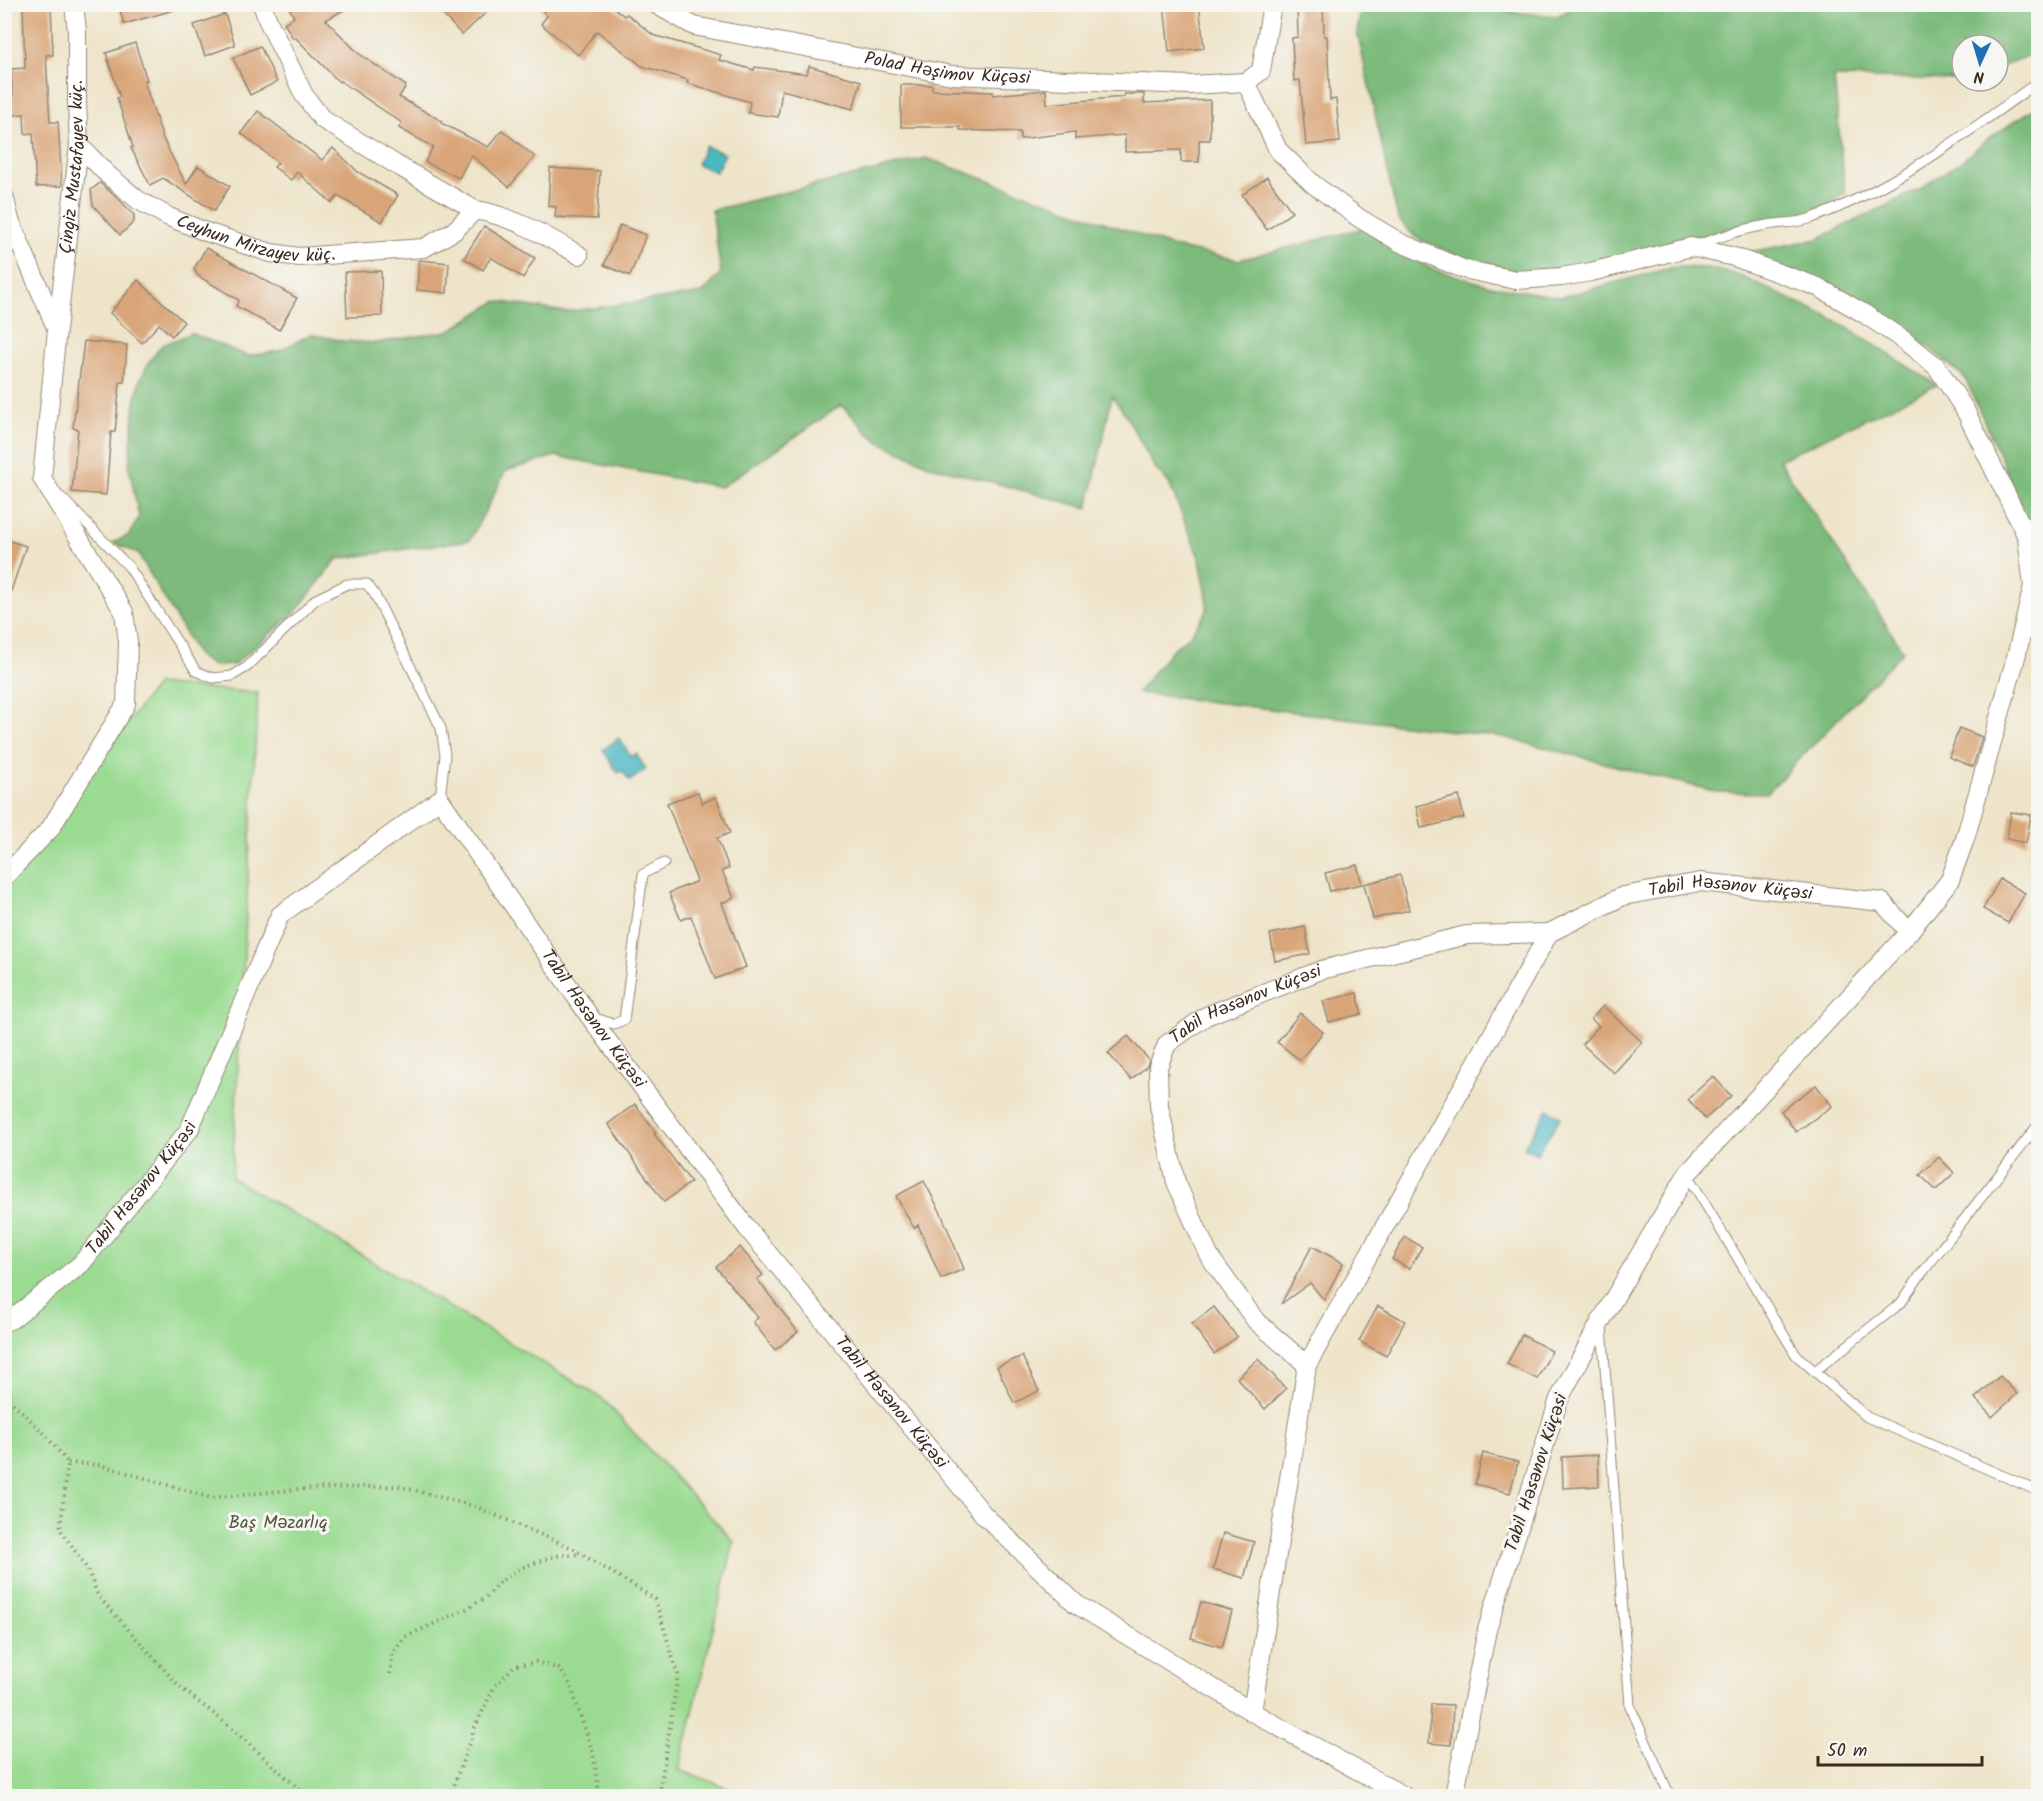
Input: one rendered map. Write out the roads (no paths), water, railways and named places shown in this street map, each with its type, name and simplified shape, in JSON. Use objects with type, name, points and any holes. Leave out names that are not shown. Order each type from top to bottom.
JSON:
[{"type":"street","name":"Çingiz Mustafayev küç.","points":[[42,478],[57,330],[80,145],[77,102],[77,31],[74,4]]},
{"type":"street","points":[[262,4],[304,95],[322,119],[475,210],[497,213],[549,237],[579,255]]},
{"type":"street","name":"Polad Həşimov Küçəsi","points":[[655,4],[694,26],[952,75],[1189,85],[1246,82]]},
{"type":"street","points":[[1272,4],[1261,71],[1246,82],[1278,150],[1313,184],[1359,219],[1393,238],[1463,269],[1516,280],[1562,277],[1591,272],[1692,247],[1734,257],[1818,287],[1905,341],[1937,367],[1965,410],[2027,537],[2036,584]]},
{"type":"street","name":"Ceyhun Mirzayev küç.","points":[[80,145],[108,175],[138,200],[169,217],[206,232],[271,253],[299,258],[424,248],[454,231],[475,210]]},
{"type":"street","name":"Çingiz Mustafayev küç.","points":[[4,196],[10,220],[57,330]]},
{"type":"street","points":[[4,877],[50,829],[126,704],[128,642],[124,612],[42,478]]},
{"type":"street","name":"Tabil Həsənov Küçəsi","points":[[1454,1797],[1487,1630],[1559,1400],[1602,1319],[1687,1174],[1909,932],[1950,880],[1965,839],[2036,584]]},
{"type":"street","name":"Tabil Həsənov Küçəsi","points":[[4,1322],[12,1319],[81,1264],[189,1130],[280,915],[440,799],[590,1017],[747,1228],[984,1515],[1076,1604],[1252,1712],[1404,1797]]},
{"type":"street","name":"Tabil Həsənov Küçəsi","points":[[1308,1365],[1256,1321],[1209,1256],[1176,1182],[1159,1106],[1158,1067],[1167,1044],[1206,1016],[1321,970],[1467,934],[1549,933],[1623,896],[1700,882],[1882,902],[1909,932]]},
{"type":"street","points":[[1252,1712],[1308,1365],[1549,933]]},
{"type":"lane","points":[[1692,247],[1733,232],[1769,224],[1785,224],[1810,219],[1877,189],[1926,160],[2038,82]]},
{"type":"lane","points":[[42,478],[129,567],[196,671],[213,678],[232,676],[247,667],[316,599],[347,584],[367,584],[375,595],[441,729],[445,755],[440,799]]},
{"type":"lane","points":[[590,1017],[614,1024],[624,1020],[643,874],[664,864]]},
{"type":"lane","points":[[1815,1371],[1901,1303],[1919,1276],[2038,1125]]},
{"type":"lane","points":[[1687,1174],[1796,1355],[1867,1417],[2038,1491]]},
{"type":"lane","points":[[1602,1319],[1630,1706],[1670,1797]]},
{"type":"water","points":[[705,146],[725,154],[716,172],[697,164]]},
{"type":"water","points":[[619,738],[631,757],[636,754],[646,769],[630,781],[622,771],[618,773],[603,750]]},
{"type":"water","points":[[1548,1109],[1561,1117],[1537,1154],[1524,1147]]},
{"type":"park label","name":"Baş Məzarlıq","points":[[278,1523]]}]
